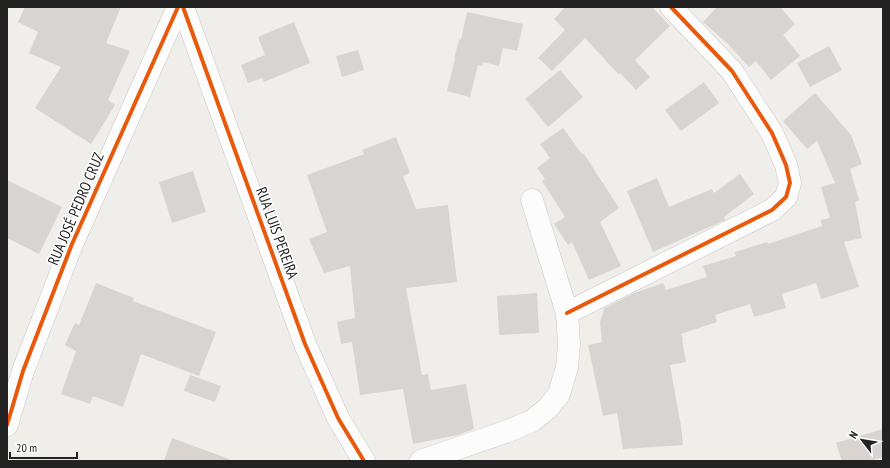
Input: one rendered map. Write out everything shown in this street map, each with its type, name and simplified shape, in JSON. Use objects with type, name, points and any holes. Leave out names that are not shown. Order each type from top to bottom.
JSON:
[{"type":"street","name":"RUA JOSÉ PEDRO CRUZ","points":[[7,425],[22,371],[72,244],[178,7]]},
{"type":"street","name":"RUA LUIS PEREIRA","points":[[183,7],[305,344],[338,418],[364,461]]},
{"type":"street","points":[[568,313],[772,210],[786,197],[790,183],[786,165],[772,133],[732,71],[671,7]]},
{"type":"street","points":[[421,461],[508,431],[532,421],[548,408],[559,394],[567,367],[569,344],[568,313],[532,200]]},
{"type":"building","points":[[25,7],[121,7],[106,43],[130,51],[108,100],[115,105],[91,144],[35,108],[61,67],[29,53],[38,32],[18,22]]},
{"type":"building","points":[[565,7],[652,7],[670,26],[635,60],[650,77],[636,90],[620,73],[619,75],[585,38],[552,71],[538,58],[565,30],[554,19]]},
{"type":"building","points":[[717,7],[780,7],[795,24],[783,35],[800,56],[771,80],[756,61],[749,67],[728,44],[703,22]]},
{"type":"building","points":[[467,12],[523,24],[517,51],[503,48],[499,66],[483,62],[482,66],[478,65],[470,97],[447,91]]},
{"type":"building","points":[[294,22],[310,63],[264,82],[262,78],[248,83],[241,65],[265,55],[258,37]]},
{"type":"building","points":[[829,46],[842,70],[810,87],[797,63]]},
{"type":"building","points":[[358,50],[364,70],[342,77],[336,56]]},
{"type":"building","points":[[560,70],[583,97],[548,127],[525,99]]},
{"type":"building","points":[[704,82],[719,103],[681,131],[665,110]]},
{"type":"building","points":[[815,93],[851,135],[862,164],[850,169],[859,200],[855,202],[862,238],[844,242],[859,287],[821,299],[816,283],[782,294],[786,308],[754,317],[750,304],[715,315],[717,322],[681,334],[686,362],[670,365],[683,445],[623,449],[617,413],[603,416],[588,345],[602,342],[600,322],[603,309],[634,293],[663,283],[666,290],[707,277],[703,266],[736,256],[735,252],[767,242],[768,244],[822,226],[821,220],[830,218],[821,187],[835,183],[817,141],[807,149],[783,121]]},
{"type":"building","points":[[563,128],[582,154],[584,154],[619,208],[600,222],[621,266],[589,280],[572,242],[568,245],[554,224],[565,217],[542,181],[545,179],[537,168],[550,158],[540,144]]},
{"type":"building","points":[[396,137],[410,173],[403,176],[416,209],[448,205],[457,282],[406,288],[422,375],[428,374],[431,390],[466,384],[474,429],[458,435],[413,444],[403,389],[360,395],[352,342],[341,344],[337,322],[355,318],[350,266],[324,273],[309,239],[327,232],[307,175],[364,154],[362,150]]},
{"type":"building","points":[[193,171],[206,212],[172,223],[159,182]]},
{"type":"building","points":[[740,174],[754,194],[724,217],[725,220],[653,252],[627,191],[657,178],[669,207],[712,189],[714,193]]},
{"type":"building","points":[[7,180],[62,207],[39,254],[7,238]]},
{"type":"building","points":[[96,283],[134,298],[133,301],[216,332],[199,376],[141,354],[123,407],[93,396],[90,404],[61,394],[76,351],[65,345],[75,323],[79,325]]},
{"type":"building","points":[[537,293],[539,333],[499,335],[497,296]]},
{"type":"building","points":[[190,375],[221,386],[215,402],[184,391]]},
{"type":"building","points":[[883,429],[883,457],[869,461],[842,461],[836,443]]},
{"type":"building","points":[[172,438],[229,459],[228,461],[164,461]]},
{"type":"cycle path","points":[[7,425],[23,371],[72,244],[178,7]]},
{"type":"cycle path","points":[[183,7],[305,344],[338,418],[364,461]]},
{"type":"cycle path","points":[[567,313],[772,210],[786,197],[790,183],[786,165],[772,133],[732,71],[671,7]]}]
